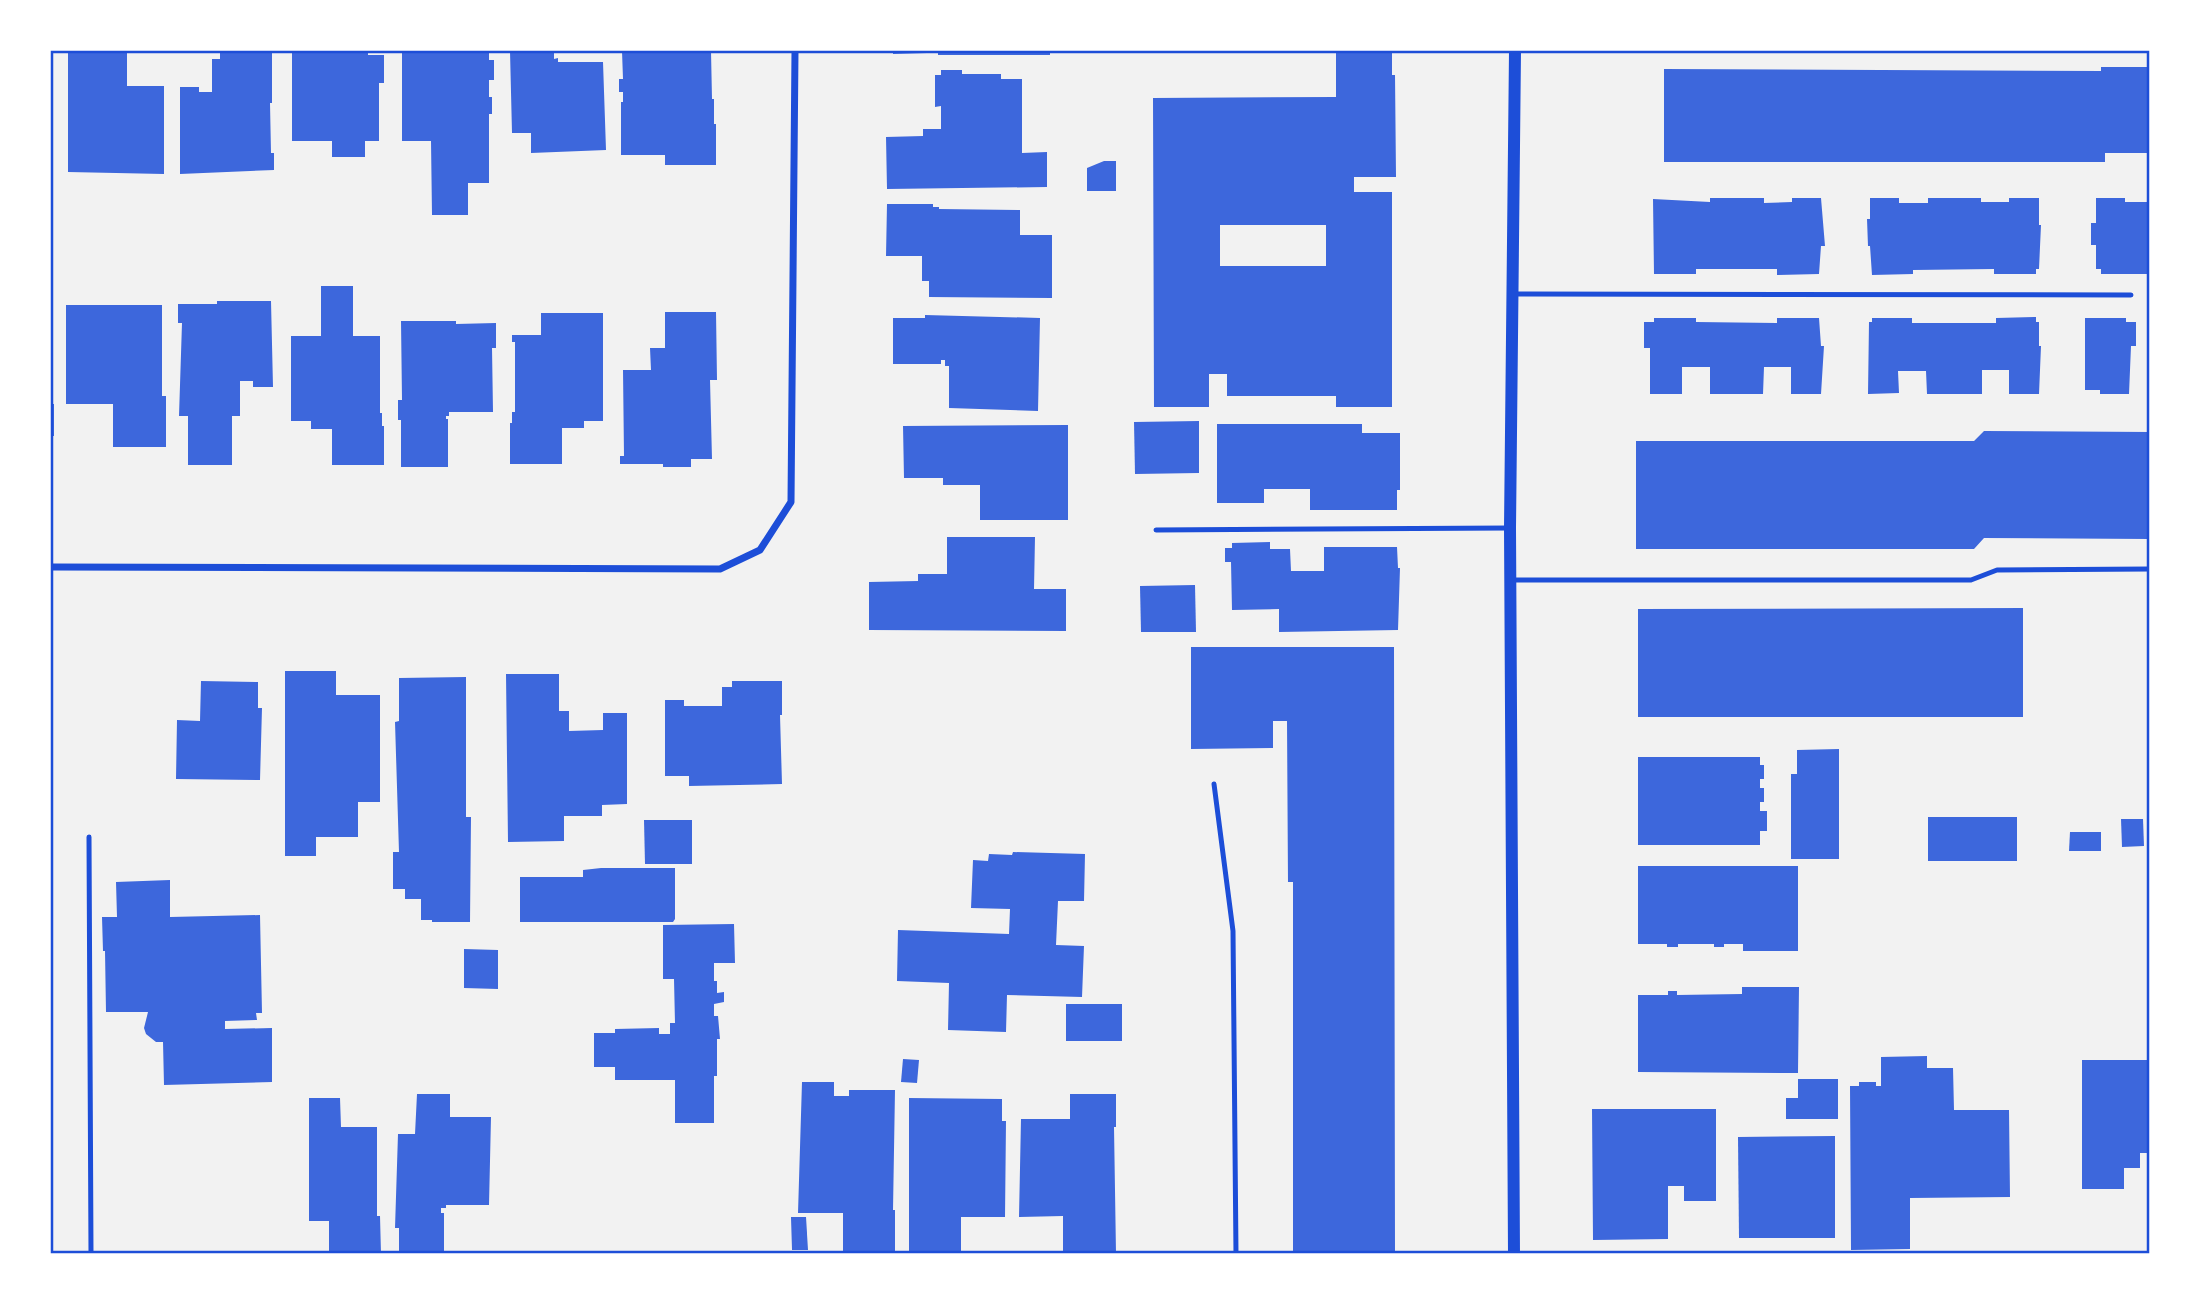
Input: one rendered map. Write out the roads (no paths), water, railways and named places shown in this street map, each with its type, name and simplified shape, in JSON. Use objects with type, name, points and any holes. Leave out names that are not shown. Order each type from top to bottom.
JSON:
[{"type":"street","points":[[51,567],[720,569],[760,550],[791,502],[795,51]]},
{"type":"street","points":[[1514,1254],[1510,528],[1515,51]]},
{"type":"lane","points":[[1513,294],[2131,295]]},
{"type":"lane","points":[[1156,530],[1510,528]]},
{"type":"lane","points":[[1510,580],[1971,580],[1997,570],[2150,569]]},
{"type":"lane","points":[[1214,784],[1233,931],[1236,1254]]},
{"type":"lane","points":[[89,837],[91,1254]]}]
